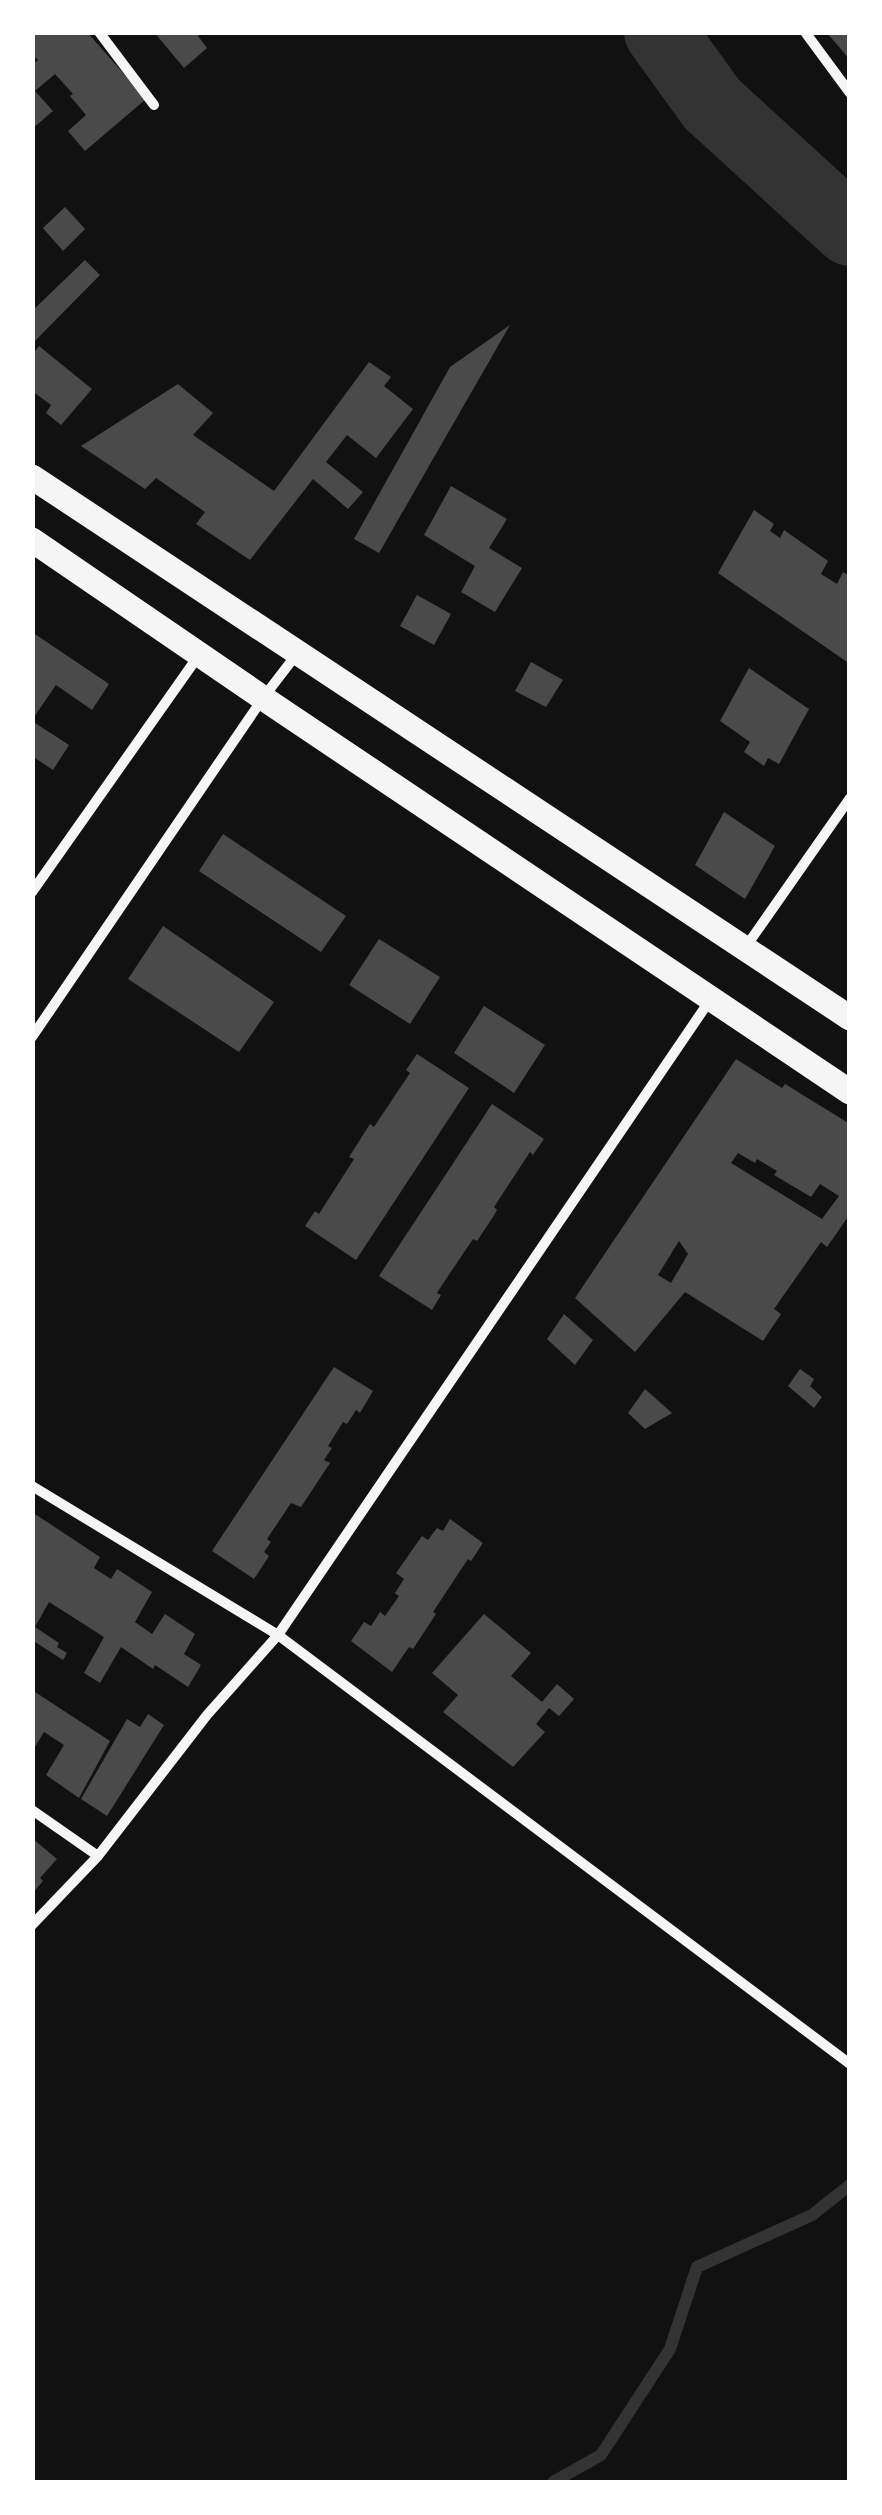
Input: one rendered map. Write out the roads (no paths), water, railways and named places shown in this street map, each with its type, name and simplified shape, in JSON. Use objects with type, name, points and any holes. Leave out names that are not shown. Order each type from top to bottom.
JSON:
[{"type":"main road","points":[[32,476],[850,1018]]},
{"type":"main road","points":[[36,550],[200,654],[850,1092]]},
{"type":"street","points":[[99,32],[154,105]]},
{"type":"street","points":[[804,32],[850,93]]},
{"type":"street","points":[[32,1038],[298,652]]},
{"type":"street","points":[[32,892],[200,654]]},
{"type":"street","points":[[744,948],[850,798]]},
{"type":"street","points":[[32,1925],[98,1856],[207,1716],[278,1634],[711,998]]},
{"type":"street","points":[[32,1486],[278,1634],[850,2064]]},
{"type":"street","points":[[32,1810],[98,1856]]},
{"type":"waterway","points":[[660,32],[712,104],[850,230]]},
{"type":"waterway","points":[[553,2482],[601,2455],[670,2349],[697,2267],[812,2215],[850,2185]]}]
